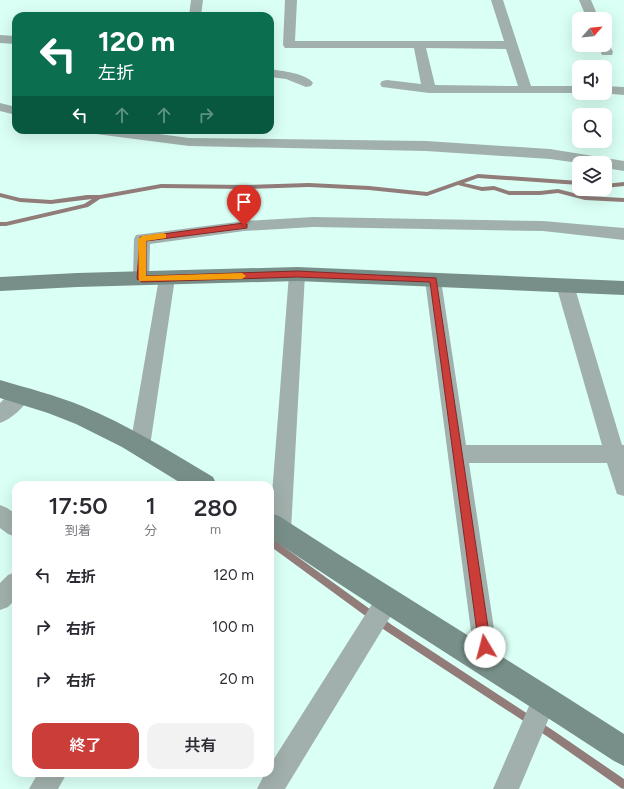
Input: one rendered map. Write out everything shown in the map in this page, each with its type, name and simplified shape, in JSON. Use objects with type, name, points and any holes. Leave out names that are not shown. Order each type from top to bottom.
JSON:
[{"type":"street","points":[[196,12],[197,0]]},
{"type":"street","points":[[291,0],[289,45],[510,45]]},
{"type":"street","points":[[497,0],[510,45],[525,88]]},
{"type":"street","points":[[585,0],[590,12]]},
{"type":"street","points":[[0,39],[12,40]]},
{"type":"street","points":[[419,44],[429,89]]},
{"type":"street","points":[[274,74],[289,76],[306,83]]},
{"type":"street","points":[[387,84],[429,89],[525,88],[572,90]]},
{"type":"street","points":[[612,90],[624,91]]},
{"type":"street","points":[[0,107],[12,110]]},
{"type":"street","points":[[127,134],[189,142],[426,146],[550,154],[624,166]]},
{"type":"street","points":[[142,279],[142,239],[244,226],[313,222],[542,226],[624,234]]},
{"type":"street","points":[[0,284],[77,280],[297,274],[624,288]]},
{"type":"street","points":[[297,274],[275,527],[387,601],[546,699],[624,751]]},
{"type":"street","points":[[140,446],[167,278]]},
{"type":"street","points":[[433,280],[487,662]]},
{"type":"street","points":[[565,286],[619,454],[624,487]]},
{"type":"street","points":[[0,389],[84,417],[140,446],[198,481]]},
{"type":"street","points":[[0,416],[21,395]]},
{"type":"street","points":[[458,454],[619,454]]},
{"type":"street","points":[[0,515],[12,524]]},
{"type":"street","points":[[0,599],[12,587]]},
{"type":"street","points":[[270,789],[387,601]]},
{"type":"street","points":[[506,789],[546,699]]},
{"type":"street","points":[[42,789],[51,777]]},
{"type":"waterway","points":[[458,183],[478,176],[572,183]]},
{"type":"waterway","points":[[99,197],[161,186],[246,187],[309,185],[369,188],[427,194],[458,183]]},
{"type":"waterway","points":[[458,183],[482,189],[494,188],[509,193],[540,193],[558,191],[585,198],[624,200]]},
{"type":"waterway","points":[[612,185],[624,184]]},
{"type":"waterway","points":[[0,195],[20,200],[51,202],[87,197],[99,197]]},
{"type":"waterway","points":[[0,224],[6,224],[86,206],[99,197]]},
{"type":"waterway","points":[[274,544],[389,628],[551,734],[624,785]]},
{"type":"slow traffic","points":[[163,236],[142,239],[142,279],[242,276]]},
{"type":"route","points":[[244,226],[142,239],[142,279],[297,274],[433,280],[485,647]]}]
